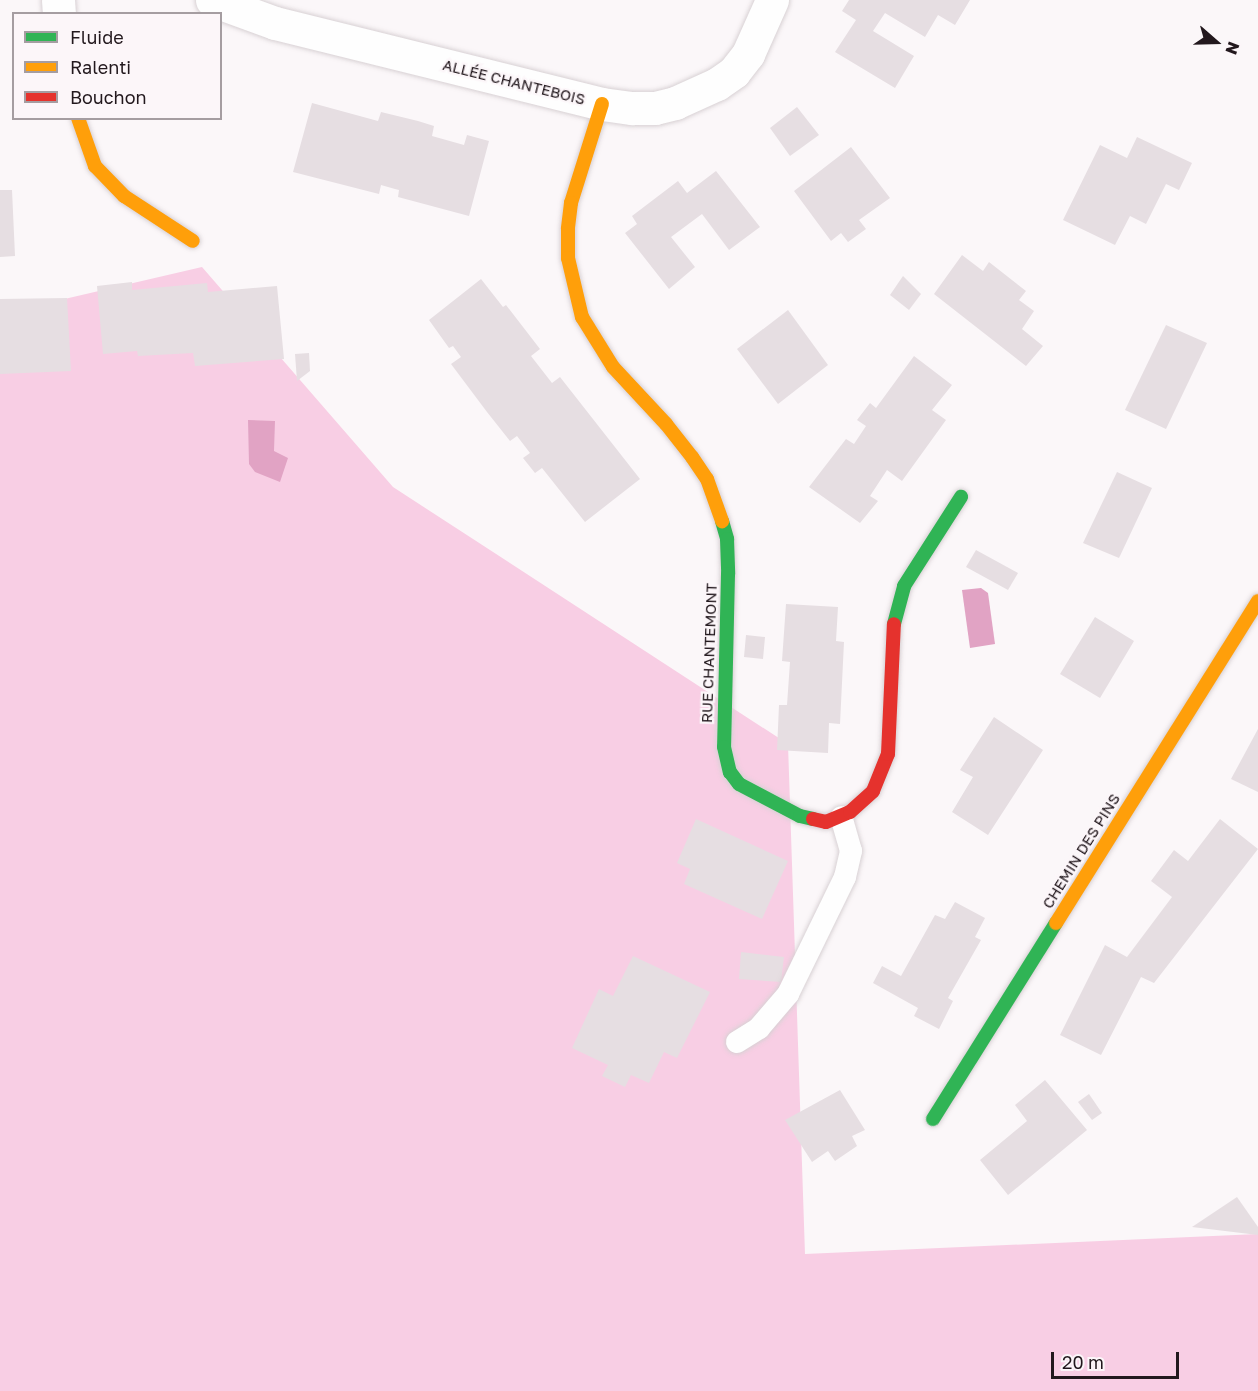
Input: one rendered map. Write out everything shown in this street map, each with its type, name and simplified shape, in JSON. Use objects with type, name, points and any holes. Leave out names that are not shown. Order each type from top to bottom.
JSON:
[{"type":"street","name":"ALLÉE CHANTEBOIS","points":[[212,0],[275,23],[602,104],[655,108],[683,100],[717,84],[734,72],[748,54],[772,0]]},
{"type":"street","name":"RUE CHANTEMONT","points":[[602,104],[571,203],[567,229],[568,258],[582,317],[595,339],[613,367],[666,424],[692,457],[707,479],[717,501],[728,550],[723,717],[724,747],[730,772],[739,784],[756,796],[800,816],[826,822],[841,817]]},
{"type":"street","points":[[79,120],[95,166],[124,196],[193,242]]},
{"type":"street","points":[[841,817],[862,804],[882,774],[891,736],[891,641],[898,605],[904,586],[921,556],[961,497]]},
{"type":"street","name":"CHEMIN DES PINS","points":[[933,1119],[1258,601]]},
{"type":"lane","points":[[737,1042],[759,1028],[788,994],[845,877],[851,851],[841,817]]},
{"type":"shaded area","points":[[202,267],[393,487],[788,744],[805,1254],[1258,1234],[1258,1391],[0,1391],[0,314]]},
{"type":"shaded area","points":[[248,420],[275,421],[274,451],[288,458],[280,482],[255,472],[249,464]]},
{"type":"shaded area","points":[[981,588],[988,593],[995,644],[970,648],[962,590]]},
{"type":"building","points":[[849,0],[970,0],[955,25],[938,15],[925,37],[885,13],[873,31],[914,56],[895,88],[835,52],[856,20],[842,11]]},
{"type":"building","points":[[312,103],[378,121],[381,112],[418,121],[434,126],[432,136],[464,145],[467,135],[489,141],[469,216],[398,197],[399,190],[381,185],[379,194],[293,172]]},
{"type":"building","points":[[797,107],[819,135],[790,156],[770,128]]},
{"type":"building","points":[[1137,137],[1192,163],[1179,190],[1166,184],[1146,224],[1130,216],[1115,245],[1063,220],[1100,145],[1127,158]]},
{"type":"building","points":[[851,147],[890,198],[859,220],[866,229],[848,242],[841,233],[831,241],[794,191]]},
{"type":"building","points":[[716,171],[760,227],[729,250],[702,214],[671,237],[695,267],[669,289],[625,233],[637,224],[632,216],[678,181],[687,193]]},
{"type":"building","points":[[0,190],[12,190],[15,256],[0,257]]},
{"type":"building","points":[[962,255],[983,271],[989,262],[1026,291],[1019,300],[1034,311],[1022,329],[1043,346],[1026,366],[934,294]]},
{"type":"building","points":[[903,276],[921,294],[909,310],[890,295]]},
{"type":"building","points":[[481,279],[503,307],[506,305],[540,349],[531,356],[552,383],[560,377],[640,479],[585,522],[542,468],[535,473],[523,458],[530,453],[517,436],[510,441],[487,412],[451,364],[461,357],[453,346],[449,348],[429,320]]},
{"type":"building","points":[[132,282],[132,290],[207,283],[208,292],[277,286],[284,359],[195,366],[193,353],[138,356],[137,351],[103,354],[97,286]]},
{"type":"building","points":[[67,298],[71,371],[0,374],[0,299]]},
{"type":"building","points":[[788,310],[828,365],[778,404],[737,349]]},
{"type":"building","points":[[1166,325],[1207,343],[1166,429],[1125,410]]},
{"type":"building","points":[[309,353],[310,371],[297,381],[295,354]]},
{"type":"building","points":[[914,356],[952,385],[932,410],[946,420],[902,481],[887,470],[870,496],[878,501],[860,523],[809,487],[846,439],[854,444],[866,426],[857,420],[870,403],[876,408]]},
{"type":"building","points":[[1117,472],[1152,488],[1119,558],[1083,543]]},
{"type":"building","points":[[976,550],[1018,573],[1008,590],[966,567]]},
{"type":"building","points":[[786,604],[838,607],[836,641],[844,642],[840,724],[829,723],[828,753],[777,750],[779,705],[787,705],[790,662],[782,661]]},
{"type":"building","points":[[1095,617],[1134,641],[1100,698],[1060,674]]},
{"type":"building","points":[[746,635],[765,637],[763,659],[744,657]]},
{"type":"building","points":[[994,717],[1043,750],[988,835],[952,812],[973,777],[960,770]]},
{"type":"building","points":[[1258,729],[1258,792],[1231,779]]},
{"type":"building","points":[[696,819],[788,861],[762,919],[684,884],[690,869],[677,863]]},
{"type":"building","points":[[1220,819],[1258,849],[1154,983],[1141,977],[1101,1055],[1060,1035],[1105,945],[1127,957],[1172,897],[1151,881],[1174,850],[1188,861]]},
{"type":"building","points":[[955,902],[985,918],[975,937],[981,940],[948,998],[953,1001],[939,1029],[914,1016],[918,1008],[873,983],[882,966],[901,976],[935,915],[945,919]]},
{"type":"building","points":[[741,952],[784,957],[781,982],[739,979]]},
{"type":"building","points":[[633,956],[710,992],[677,1058],[664,1052],[649,1083],[631,1075],[625,1087],[602,1076],[608,1065],[572,1048],[599,989],[613,996]]},
{"type":"building","points":[[1045,1080],[1087,1130],[1008,1195],[980,1160],[1027,1121],[1015,1105]]},
{"type":"building","points":[[840,1090],[865,1130],[852,1136],[857,1146],[835,1161],[828,1151],[812,1162],[785,1120]]},
{"type":"building","points":[[1089,1094],[1102,1113],[1092,1120],[1078,1102]]},
{"type":"building","points":[[1237,1197],[1258,1227],[1258,1235],[1192,1227]]},
{"type":"traffic: fast","points":[[894,624],[904,586],[961,497]]},
{"type":"traffic: fast","points":[[722,521],[727,539],[728,574],[724,747],[730,772],[739,784],[800,816],[813,819]]},
{"type":"traffic: fast","points":[[933,1119],[1056,923]]},
{"type":"traffic: slow","points":[[602,104],[571,203],[568,229],[568,258],[582,317],[613,367],[666,424],[692,457],[707,479],[722,521]]},
{"type":"traffic: slow","points":[[79,120],[95,166],[124,196],[193,241]]},
{"type":"traffic: slow","points":[[1056,923],[1258,601]]},
{"type":"traffic: jam","points":[[813,819],[826,822],[850,812],[873,791],[888,754],[894,624]]}]
